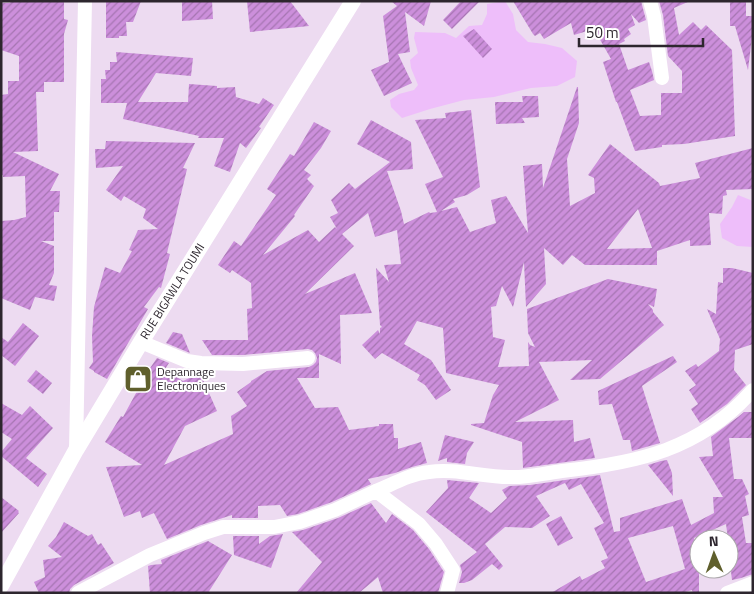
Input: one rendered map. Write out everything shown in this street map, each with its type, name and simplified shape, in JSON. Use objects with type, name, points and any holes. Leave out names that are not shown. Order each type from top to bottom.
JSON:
[{"type":"street","points":[[76,450],[84,1]]},
{"type":"street","name":"RUE BIGAWLA TOUMI","points":[[1,586],[76,450],[141,342],[354,1]]},
{"type":"street","points":[[650,1],[654,16],[662,78]]},
{"type":"street","points":[[141,342],[187,361],[244,364],[308,358]]},
{"type":"street","points":[[78,593],[150,555],[204,533],[223,527],[274,527],[300,522],[335,510],[411,476],[448,471],[509,478],[605,466],[636,460],[673,448],[746,407],[753,390]]},
{"type":"street","points":[[376,492],[419,524],[436,544],[453,570],[447,593]]},
{"type":"street","points":[[727,593],[753,583]]},
{"type":"shaded area","points":[[505,1],[513,14],[516,30],[528,42],[562,48],[577,61],[575,77],[557,86],[531,88],[494,97],[464,100],[402,118],[391,107],[390,100],[399,94],[414,90],[418,85],[410,60],[418,53],[414,38],[415,32],[445,33],[456,38],[469,26],[482,25],[487,14],[487,4]]},
{"type":"shaded area","points":[[738,195],[753,201],[753,247],[737,246],[722,238],[720,224]]},
{"type":"building","points":[[11,1],[64,1],[64,19],[68,20],[64,34],[64,82],[44,82],[44,92],[36,92],[38,151],[13,152],[59,174],[50,191],[60,191],[59,212],[54,212],[54,241],[41,241],[54,246],[54,273],[49,285],[57,286],[54,301],[35,297],[30,310],[1,298],[1,221],[26,217],[25,176],[3,177],[1,175],[1,95],[8,94],[8,81],[19,81],[19,56],[1,50],[1,3],[10,3]]},
{"type":"building","points":[[106,1],[141,1],[133,22],[126,22],[127,36],[106,38]]},
{"type":"building","points":[[182,1],[212,1],[213,19],[182,21]]},
{"type":"building","points":[[247,1],[290,1],[309,26],[250,32]]},
{"type":"building","points":[[391,1],[431,1],[424,26],[405,12],[410,52],[398,54],[412,83],[384,96],[371,70],[389,62],[383,16],[397,6]]},
{"type":"building","points":[[461,1],[480,1],[452,29],[443,20]]},
{"type":"building","points":[[513,1],[641,1],[646,20],[639,23],[631,14],[635,25],[628,29],[631,34],[624,39],[625,41],[619,44],[628,70],[649,62],[652,71],[654,80],[630,90],[640,116],[661,115],[661,93],[682,93],[682,71],[668,56],[663,15],[659,1],[690,1],[674,8],[679,35],[693,22],[701,30],[706,25],[732,50],[735,136],[684,144],[662,145],[662,147],[635,151],[603,62],[611,59],[594,29],[574,35],[571,23],[544,39],[540,33],[535,36]]},
{"type":"building","points":[[730,1],[746,1],[746,16],[753,16],[748,70],[735,26],[730,26]]},
{"type":"building","points":[[474,29],[492,49],[483,58],[463,36]]},
{"type":"building","points":[[116,52],[193,58],[191,76],[156,73],[138,102],[188,102],[189,84],[217,86],[217,88],[235,87],[236,97],[259,104],[263,98],[274,105],[259,127],[261,128],[246,148],[240,143],[230,172],[214,166],[224,138],[198,138],[199,136],[123,119],[127,103],[101,103],[101,79],[106,79],[105,70],[110,70],[110,62],[117,62]]},
{"type":"building","points":[[577,87],[579,123],[567,159],[570,206],[595,193],[594,178],[588,175],[610,144],[659,183],[660,186],[700,178],[695,163],[753,148],[753,189],[726,190],[727,195],[723,196],[722,214],[709,213],[711,245],[690,246],[690,240],[657,251],[657,265],[585,265],[572,255],[563,265],[544,248],[546,284],[526,307],[524,262],[513,307],[502,286],[496,306],[491,307],[493,337],[505,340],[498,367],[529,366],[528,342],[535,347],[528,333],[527,309],[608,279],[657,289],[654,307],[648,304],[664,325],[600,379],[570,380],[592,360],[539,362],[559,400],[515,422],[573,420],[574,442],[590,438],[595,458],[523,468],[522,442],[471,425],[484,423],[493,395],[499,385],[446,373],[443,328],[417,321],[404,344],[431,360],[451,390],[436,400],[425,385],[417,380],[420,375],[382,353],[375,359],[362,345],[378,330],[380,334],[380,328],[382,327],[380,325],[376,268],[389,282],[384,265],[401,264],[397,230],[375,237],[368,213],[342,234],[354,246],[305,294],[355,273],[372,313],[340,315],[341,364],[319,354],[319,378],[297,378],[315,408],[338,407],[349,430],[379,426],[379,424],[393,424],[394,438],[398,438],[398,449],[421,442],[427,463],[368,479],[371,484],[332,502],[298,514],[287,516],[280,505],[258,506],[258,518],[232,518],[232,515],[167,539],[154,513],[142,518],[140,511],[124,517],[106,467],[142,465],[105,442],[121,416],[123,417],[157,358],[169,363],[165,369],[183,381],[200,373],[217,411],[185,426],[164,465],[233,434],[231,416],[247,406],[237,392],[251,381],[267,371],[309,367],[316,362],[315,353],[308,349],[243,355],[212,355],[202,340],[248,340],[247,309],[252,308],[251,283],[232,270],[230,273],[218,265],[234,241],[241,246],[276,195],[267,189],[290,154],[294,156],[314,122],[331,131],[304,170],[311,175],[307,179],[314,186],[295,216],[263,255],[308,230],[319,242],[335,227],[337,229],[330,217],[338,213],[331,200],[349,183],[355,189],[390,162],[357,144],[371,120],[411,142],[413,169],[387,171],[404,224],[429,212],[437,212],[425,184],[443,177],[415,120],[446,118],[445,113],[471,110],[480,187],[467,195],[453,199],[455,202],[441,211],[457,207],[470,232],[496,223],[491,200],[506,196],[528,233],[523,166],[542,164],[543,188]],"holes":[[[638,209],[652,248],[607,249]]]},
{"type":"building","points":[[522,96],[538,96],[539,117],[522,118],[525,123],[496,124],[495,102],[523,102]]},
{"type":"building","points":[[106,141],[195,143],[183,168],[187,169],[167,253],[170,254],[161,288],[159,287],[144,307],[148,309],[107,379],[89,368],[93,362],[94,307],[105,267],[120,273],[132,251],[129,250],[138,230],[158,229],[143,218],[146,209],[124,196],[121,201],[106,190],[123,166],[96,168],[95,149],[105,149]]},
{"type":"building","points":[[723,268],[753,273],[753,344],[735,350],[734,370],[746,385],[727,404],[700,423],[691,409],[698,404],[689,390],[696,385],[685,371],[696,364],[698,367],[719,351],[720,339],[707,309],[716,314],[718,282],[723,283]]},
{"type":"building","points":[[23,323],[39,336],[15,366],[1,355],[1,337],[8,342]]},
{"type":"building","points":[[173,332],[182,334],[190,353],[166,343]]},
{"type":"building","points":[[673,356],[677,362],[642,386],[660,443],[632,451],[630,440],[623,440],[612,404],[599,405],[598,391]]},
{"type":"building","points":[[36,370],[52,383],[43,394],[27,381]]},
{"type":"building","points":[[1,403],[22,415],[30,406],[53,428],[26,458],[47,474],[38,487],[1,456],[1,452],[12,439],[1,432]]},
{"type":"building","points":[[744,412],[753,412],[753,438],[729,438],[734,479],[742,479],[749,494],[745,496],[749,515],[742,517],[746,543],[753,543],[753,574],[739,578],[739,529],[727,529],[726,524],[715,529],[689,529],[689,579],[699,579],[699,593],[693,593],[692,590],[682,593],[551,593],[580,576],[582,580],[605,568],[601,561],[608,558],[594,528],[604,523],[581,484],[569,490],[565,483],[536,496],[550,516],[532,528],[505,527],[485,544],[503,566],[499,570],[492,564],[472,580],[464,583],[459,583],[462,572],[460,565],[477,552],[426,512],[448,488],[447,480],[479,483],[469,498],[491,513],[507,498],[502,490],[509,486],[530,485],[600,475],[614,532],[620,531],[620,518],[682,499],[691,525],[714,513],[713,497],[723,497],[699,457],[713,456],[711,437]],"holes":[[[673,526],[685,569],[646,582],[628,538]]]},
{"type":"building","points":[[445,435],[474,442],[467,453],[465,464],[447,462],[447,458],[438,461]]},
{"type":"building","points":[[667,460],[672,473],[673,496],[648,465]]},
{"type":"building","points":[[1,497],[19,513],[1,533]]},
{"type":"building","points":[[371,503],[386,523],[392,514],[413,530],[429,549],[444,572],[438,593],[383,593],[378,577],[359,593],[296,593],[322,562],[292,532],[338,518]]},
{"type":"building","points":[[561,516],[573,538],[558,546],[546,524]]},
{"type":"building","points":[[64,522],[88,536],[92,534],[98,545],[101,543],[114,563],[74,585],[69,593],[39,593],[34,582],[45,577],[43,560],[62,557],[48,546],[56,537]]},
{"type":"building","points":[[283,534],[271,568],[234,555],[233,536],[259,536],[259,544],[270,536]]},
{"type":"building","points":[[208,541],[232,555],[208,593],[150,593],[148,566],[162,564],[161,560]]},
{"type":"place","name":"Depannage Electroniques","points":[[138,379]]}]
